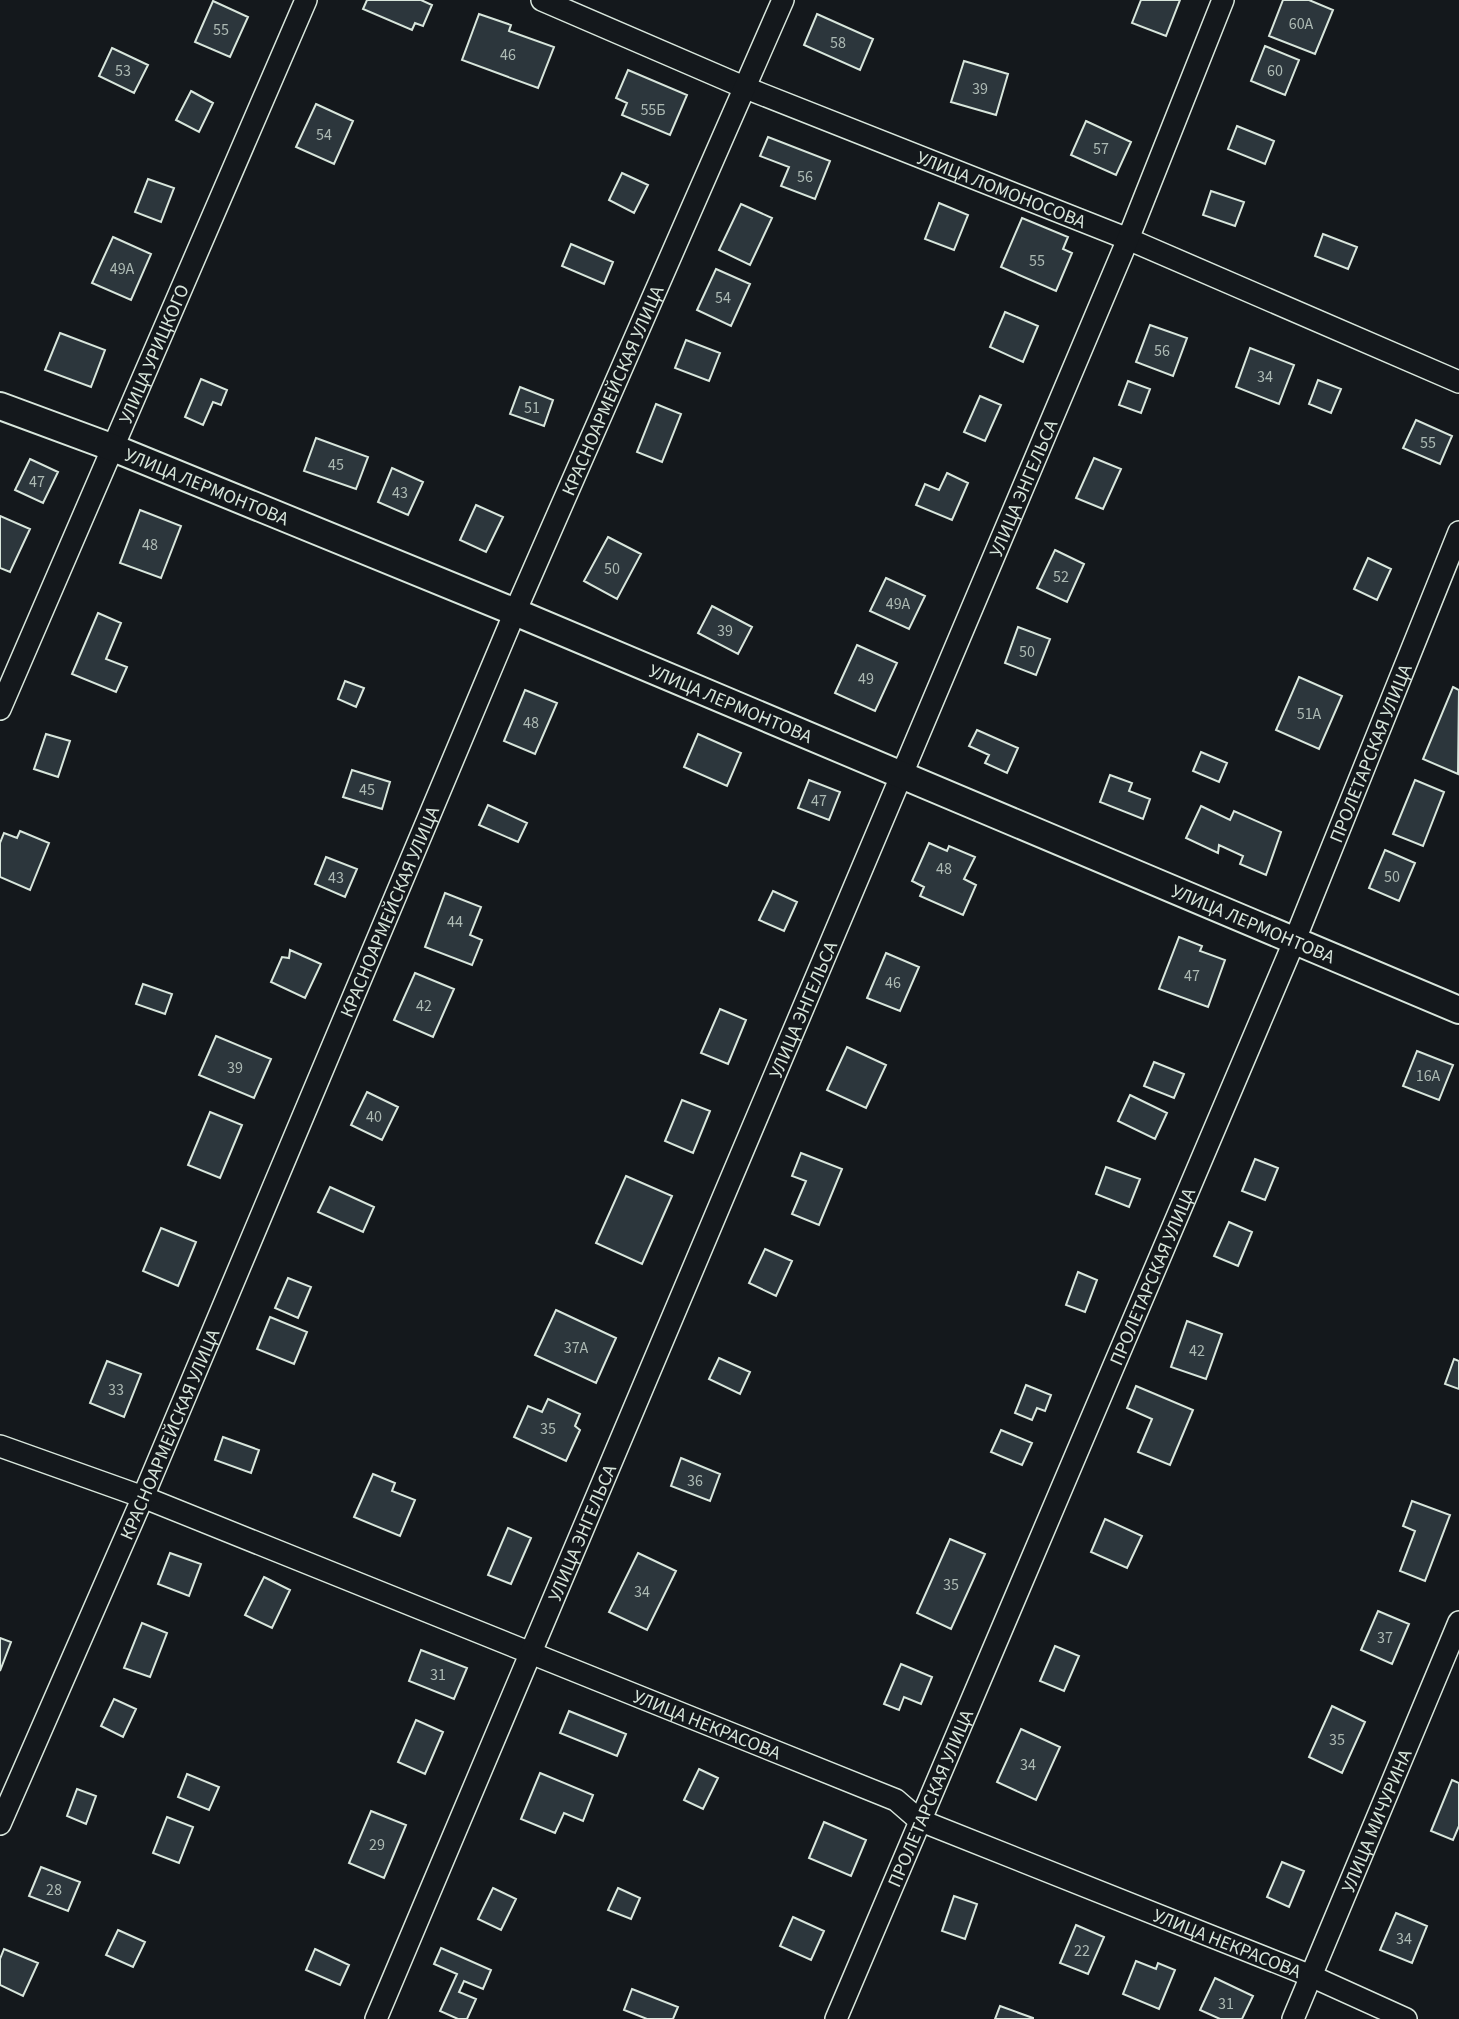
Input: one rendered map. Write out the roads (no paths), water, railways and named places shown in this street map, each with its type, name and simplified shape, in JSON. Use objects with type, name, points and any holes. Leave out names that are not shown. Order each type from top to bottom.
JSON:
[{"type":"street","name":"УЛИЦА УРИЦКОГО","points":[[0,709],[306,0]]},
{"type":"street","name":"УЛИЦА ЛОМОНОСОВА","points":[[542,0],[746,88],[1128,239],[1459,382]]},
{"type":"street","name":"КРАСНОАРМЕЙСКАЯ УЛИЦА","points":[[0,1824],[143,1497],[515,612],[783,0]]},
{"type":"street","name":"УЛИЦА ЭНГЕЛЬСА","points":[[376,2019],[899,775],[1128,239],[1223,0]]},
{"type":"street","name":"УЛИЦА ЛЕРМОНТОВА","points":[[0,406],[111,447],[515,612],[1459,1010]]},
{"type":"street","name":"ПРОЛЕТАРСКАЯ УЛИЦА","points":[[836,2019],[1294,942],[1459,532]]},
{"type":"street","name":"УЛИЦА НЕКРАСОВА","points":[[0,1446],[143,1497],[897,1800],[919,1820],[1311,1976],[1406,2019]]},
{"type":"street","name":"УЛИЦА МИЧУРИНА","points":[[1293,2019],[1459,1622]]}]
